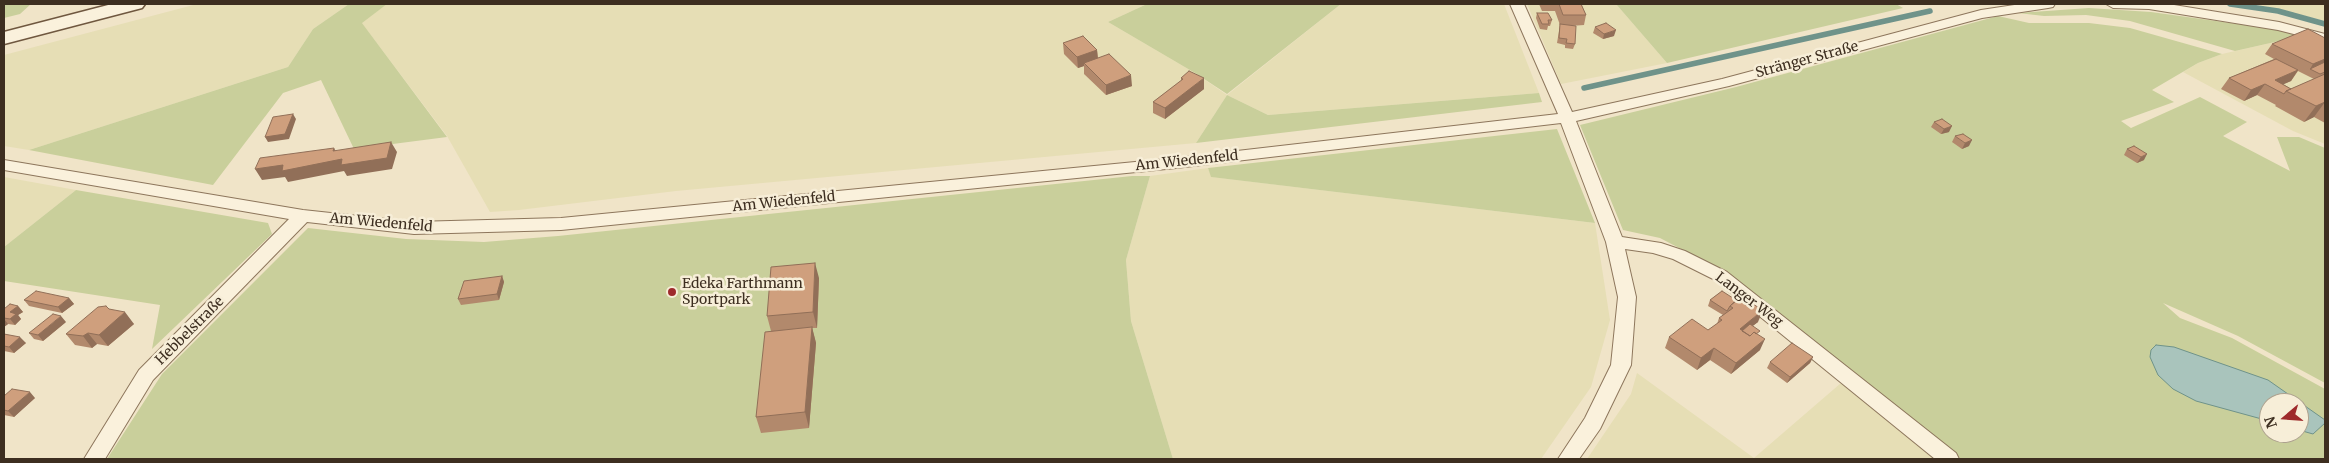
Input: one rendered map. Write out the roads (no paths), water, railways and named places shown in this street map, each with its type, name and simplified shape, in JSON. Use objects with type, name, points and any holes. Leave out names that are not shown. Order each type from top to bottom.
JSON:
[{"type":"main road","points":[[4,38],[135,4]]},
{"type":"street","points":[[1518,4],[1567,118],[1615,242],[1626,297],[1621,365],[1592,423],[1568,459]]},
{"type":"street","name":"Stränger Straße","points":[[1567,118],[1724,83],[1980,14],[2048,4]]},
{"type":"street","points":[[2113,4],[2158,6],[2279,26],[2325,38]]},
{"type":"street","name":"Am Wiedenfeld","points":[[4,165],[303,216],[414,228],[561,224],[1176,163],[1567,118]]},
{"type":"street","name":"Hebbelstraße","points":[[94,459],[146,375],[303,216]]},
{"type":"street","name":"Langer Weg","points":[[1615,242],[1656,247],[1679,255],[1721,276],[1949,459]]},
{"type":"water","points":[[2156,345],[2174,347],[2268,380],[2287,393],[2259,393],[2259,418],[2196,401],[2173,389],[2158,375],[2150,357],[2151,350]]},
{"type":"water","points":[[2309,409],[2325,420],[2325,423],[2313,434],[2309,433]]},
{"type":"waterway","points":[[2230,4],[2278,11],[2325,24]]},
{"type":"waterway","points":[[1584,88],[1930,11]]},
{"type":"place","name":"Edeka Farthmann Sportpark","points":[[672,292]]}]
